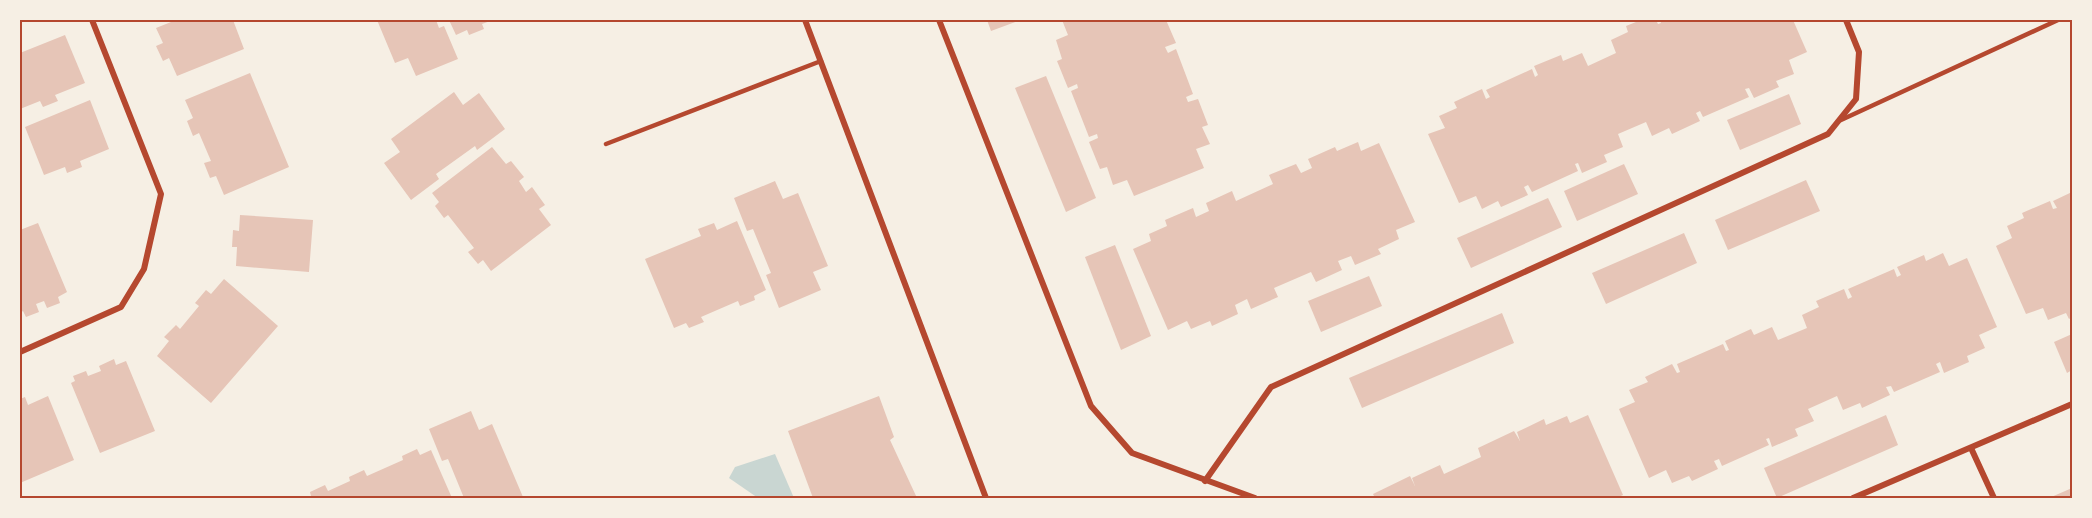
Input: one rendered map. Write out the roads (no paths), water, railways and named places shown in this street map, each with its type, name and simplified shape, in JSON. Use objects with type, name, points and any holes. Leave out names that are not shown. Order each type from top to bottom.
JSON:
[{"type":"street","points":[[20,352],[121,307],[144,269],[161,194],[92,20]]},
{"type":"street","points":[[805,20],[986,498]]},
{"type":"street","points":[[939,20],[1091,406],[1132,453],[1205,482],[1256,498]]},
{"type":"street","points":[[1205,482],[1271,387],[1828,134],[1856,99],[1859,52],[1846,20]]},
{"type":"street","points":[[1853,498],[2073,404]]},
{"type":"street","points":[[1971,448],[1994,498]]},
{"type":"lane","points":[[1838,121],[2058,20]]},
{"type":"lane","points":[[606,144],[821,61]]}]
